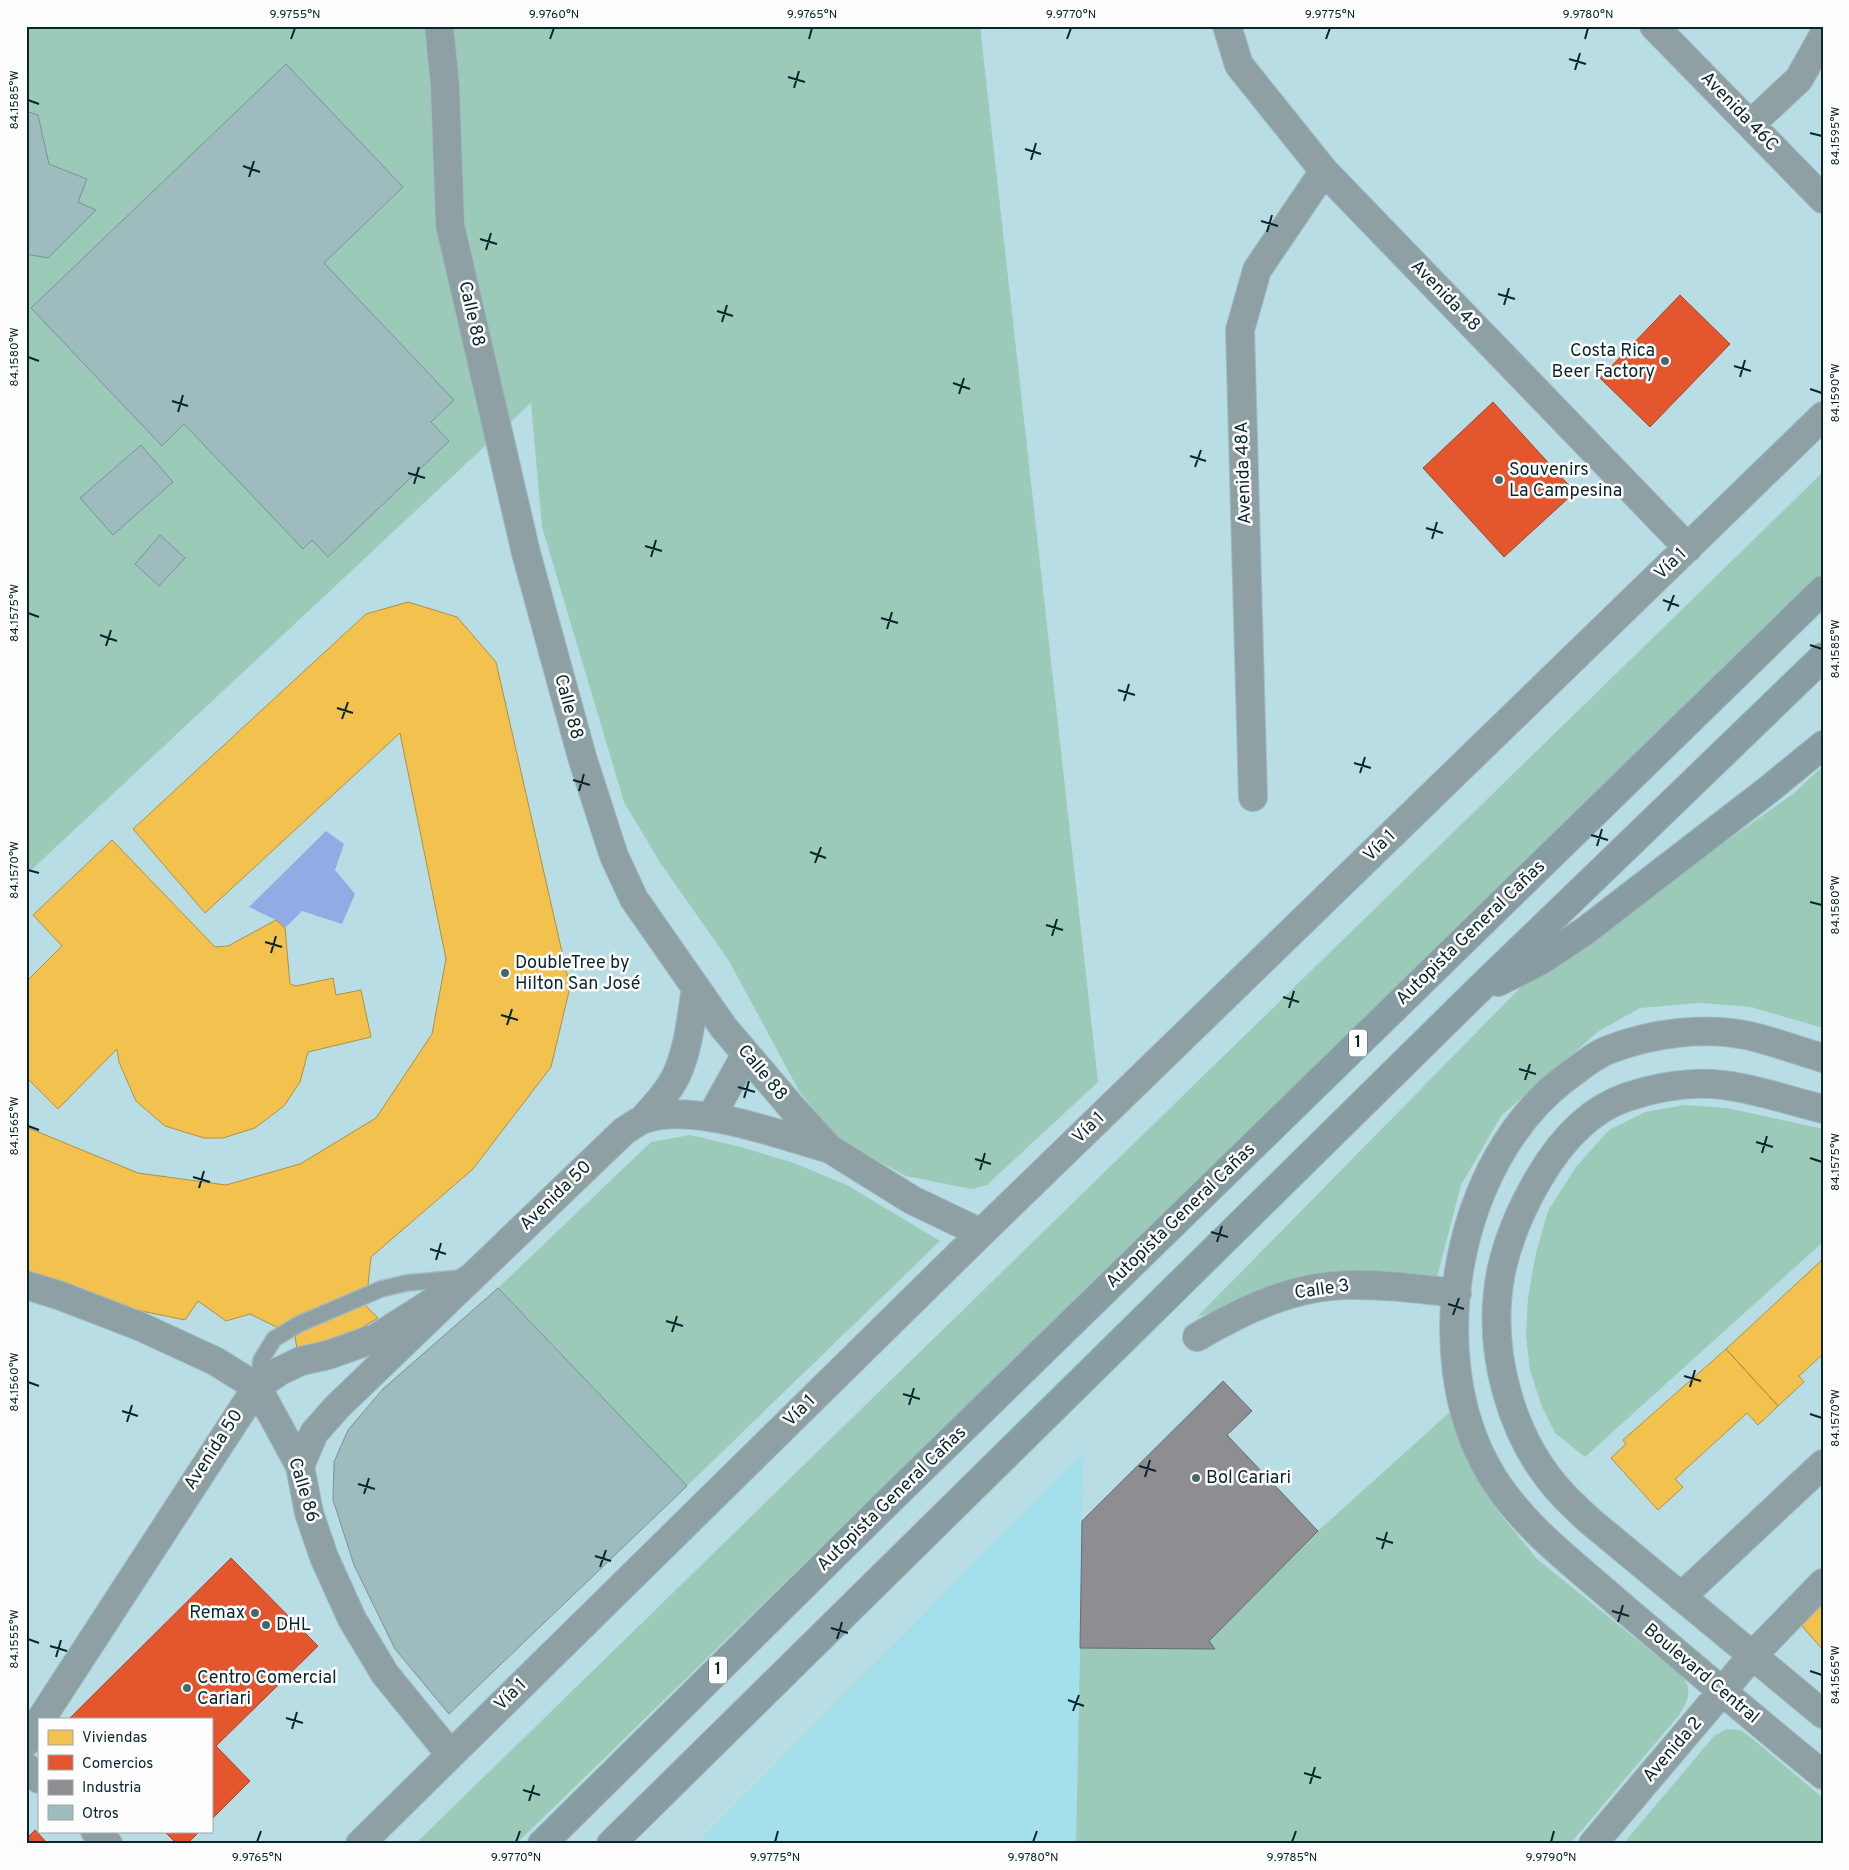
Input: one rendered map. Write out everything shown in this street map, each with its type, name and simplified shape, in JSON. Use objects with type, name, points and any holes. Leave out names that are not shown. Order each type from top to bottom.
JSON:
[{"type":"highway","name":"Autopista General Cañas","points":[[542,1844],[893,1497],[1823,590]]},
{"type":"highway","points":[[611,1844],[1472,995],[1823,657]]},
{"type":"highway","points":[[1472,995],[1540,961],[1573,939],[1768,790],[1823,745]]},
{"type":"street","name":"Calle 88","points":[[438,26],[445,85],[450,226],[526,554],[582,757],[614,856],[634,899],[724,1028],[830,1149],[912,1200],[981,1233]]},
{"type":"street","name":"Avenida 48","points":[[1227,26],[1239,65],[1324,171],[1688,548]]},
{"type":"street","name":"Avenida 46C","points":[[1654,26],[1823,199]]},
{"type":"street","points":[[1751,124],[1799,79],[1823,36]]},
{"type":"street","name":"Avenida 48A","points":[[1253,797],[1240,330],[1258,270],[1324,171]]},
{"type":"street","name":"Vía 1","points":[[360,1844],[981,1233],[1823,416]]},
{"type":"street","name":"Avenida 50","points":[[300,1466],[314,1433],[337,1407],[624,1131],[643,1119],[660,1101],[676,1076],[687,1044],[696,988]]},
{"type":"street","name":"Boulevard Central","points":[[1823,1058],[1748,1036],[1724,1032],[1680,1032],[1606,1051],[1587,1061],[1555,1086],[1532,1109],[1513,1133],[1491,1168],[1477,1204],[1460,1267],[1454,1339],[1454,1361],[1465,1417],[1487,1468],[1504,1496],[1538,1534],[1723,1693],[1823,1775]]},
{"type":"street","points":[[711,1117],[746,1054]]},
{"type":"street","points":[[1823,1109],[1732,1086],[1702,1084],[1678,1084],[1626,1097],[1608,1105],[1590,1118],[1566,1140],[1549,1162],[1523,1206],[1511,1236],[1501,1272],[1497,1305],[1497,1338],[1506,1389],[1526,1442],[1541,1466],[1564,1496],[1590,1521],[1823,1714]]},
{"type":"street","name":"Avenida 50","points":[[643,1119],[673,1114],[711,1117],[830,1149]]},
{"type":"street","points":[[1460,1267],[1501,1272]]},
{"type":"street","name":"Avenida 50","points":[[42,1718],[249,1396],[257,1387],[266,1378],[301,1361],[328,1355],[376,1338],[472,1277]]},
{"type":"street","name":"Calle 86","points":[[26,1285],[139,1326],[215,1361],[257,1387],[300,1466],[310,1513],[324,1557],[352,1619],[385,1674],[450,1754]]},
{"type":"street","name":"Calle 3","points":[[1197,1337],[1228,1319],[1261,1304],[1316,1288],[1345,1285],[1378,1285],[1457,1293]]},
{"type":"street","points":[[1454,1339],[1497,1338]]},
{"type":"street","points":[[1682,1597],[1823,1464]]},
{"type":"street","name":"Avenida 2","points":[[1593,1844],[1723,1693],[1752,1656],[1823,1584]]},
{"type":"street","points":[[26,1742],[38,1724]]},
{"type":"street","points":[[26,1767],[38,1778]]},
{"type":"street","points":[[96,1832],[108,1844]]},
{"type":"lane","points":[[257,1387],[260,1360],[274,1339],[299,1324],[380,1289],[406,1283],[472,1277]]},
{"type":"shaded area","points":[[326,831],[344,844],[335,870],[355,894],[342,924],[302,911],[285,928],[276,920],[249,907]]},
{"type":"shaded area","points":[[1083,1453],[1076,1844],[696,1844]]},
{"type":"green space","points":[[26,26],[980,26],[1098,1082],[987,1185],[972,1189],[906,1176],[839,1140],[799,1091],[729,961],[661,864],[624,802],[542,527],[531,403],[26,875]]},
{"type":"green space","points":[[1823,472],[1823,572],[1819,576],[516,1844],[415,1844]]},
{"type":"green space","points":[[1823,766],[1823,1028],[1751,1007],[1700,1003],[1640,1008],[1599,1031],[1501,1116],[1461,1185],[1437,1277],[1321,1275],[1197,1317],[1524,984],[1793,794]]},
{"type":"green space","points":[[1684,1105],[1727,1108],[1823,1129],[1823,1242],[1585,1457],[1555,1433],[1542,1407],[1530,1371],[1526,1335],[1528,1297],[1536,1253],[1548,1211],[1576,1167],[1609,1130],[1645,1112]]},
{"type":"green space","points":[[690,1135],[737,1146],[794,1163],[847,1185],[940,1241],[687,1486],[498,1288],[651,1142]]},
{"type":"green space","points":[[1451,1411],[1461,1442],[1475,1475],[1501,1515],[1537,1559],[1682,1676],[1687,1685],[1688,1695],[1680,1714],[1570,1844],[1076,1844],[1080,1648],[1214,1648],[1209,1641],[1318,1531]]},
{"type":"green space","points":[[1726,1729],[1740,1730],[1749,1736],[1823,1798],[1823,1844],[1623,1844],[1714,1736]]},
{"type":"building: Viviendas","name":"DoubleTree by Hilton San José","points":[[408,602],[457,617],[496,662],[570,987],[551,1067],[473,1169],[371,1257],[367,1294],[361,1301],[378,1318],[337,1342],[297,1349],[295,1336],[250,1314],[226,1321],[198,1301],[185,1320],[98,1302],[26,1273],[26,1127],[138,1173],[226,1185],[300,1164],[376,1118],[432,1034],[446,959],[400,733],[205,913],[133,829],[366,614]]},
{"type":"building: Viviendas","points":[[112,840],[215,947],[228,946],[276,920],[285,928],[290,984],[296,986],[333,978],[336,995],[361,990],[371,1037],[308,1052],[300,1082],[284,1106],[255,1128],[223,1138],[204,1138],[165,1126],[136,1101],[119,1062],[117,1049],[58,1109],[26,1077],[26,982],[62,946],[33,915]]},
{"type":"building: Viviendas","points":[[1823,1259],[1823,1354],[1799,1376],[1804,1382],[1778,1406],[1726,1349]]},
{"type":"building: Viviendas","points":[[1726,1349],[1778,1406],[1758,1425],[1747,1413],[1675,1479],[1683,1487],[1658,1510],[1611,1458],[1626,1444],[1623,1440]]},
{"type":"building: Viviendas","points":[[1823,1593],[1823,1650],[1795,1618]]},
{"type":"building: Comercios","name":"Costa Rica Beer Factory","points":[[1680,295],[1730,344],[1650,427],[1600,378]]},
{"type":"building: Comercios","name":"Souvenirs La Campesina","points":[[1493,402],[1575,492],[1504,557],[1423,468]]},
{"type":"building: Comercios","name":"Centro Comercial Cariari","points":[[231,1558],[318,1646],[216,1746],[250,1781],[212,1819],[212,1718],[70,1718]]},
{"type":"building: Comercios","points":[[35,1830],[48,1844],[26,1844],[26,1839]]},
{"type":"building: Comercios","points":[[165,1832],[199,1832],[187,1844],[177,1844]]},
{"type":"building: Industria","name":"Bol Cariari","points":[[1223,1381],[1252,1411],[1227,1435],[1318,1531],[1209,1641],[1215,1649],[1080,1648],[1082,1521]]},
{"type":"building: Otros","points":[[286,64],[403,187],[324,263],[454,400],[431,422],[449,441],[328,557],[312,540],[303,549],[184,424],[162,446],[31,308]]},
{"type":"building: Otros","points":[[26,111],[38,115],[49,164],[87,179],[78,202],[96,210],[48,258],[26,254]]},
{"type":"building: Otros","points":[[141,445],[173,482],[113,535],[80,498]]},
{"type":"building: Otros","points":[[160,535],[185,558],[159,586],[135,564]]},
{"type":"building: Otros","points":[[498,1288],[687,1486],[449,1714],[395,1649],[354,1565],[333,1500],[334,1462],[348,1430],[383,1389]]},
{"type":"place","name":"Costa Rica Beer Factory","points":[[1665,361]]},
{"type":"place","name":"Souvenirs La Campesina","points":[[1499,480]]},
{"type":"place","name":"DoubleTree by Hilton San José","points":[[505,973]]},
{"type":"place","name":"Bol Cariari","points":[[1196,1478]]},
{"type":"place","name":"Remax","points":[[255,1613]]},
{"type":"place","name":"DHL","points":[[266,1625]]},
{"type":"place","name":"Centro Comercial Cariari","points":[[187,1688]]}]
